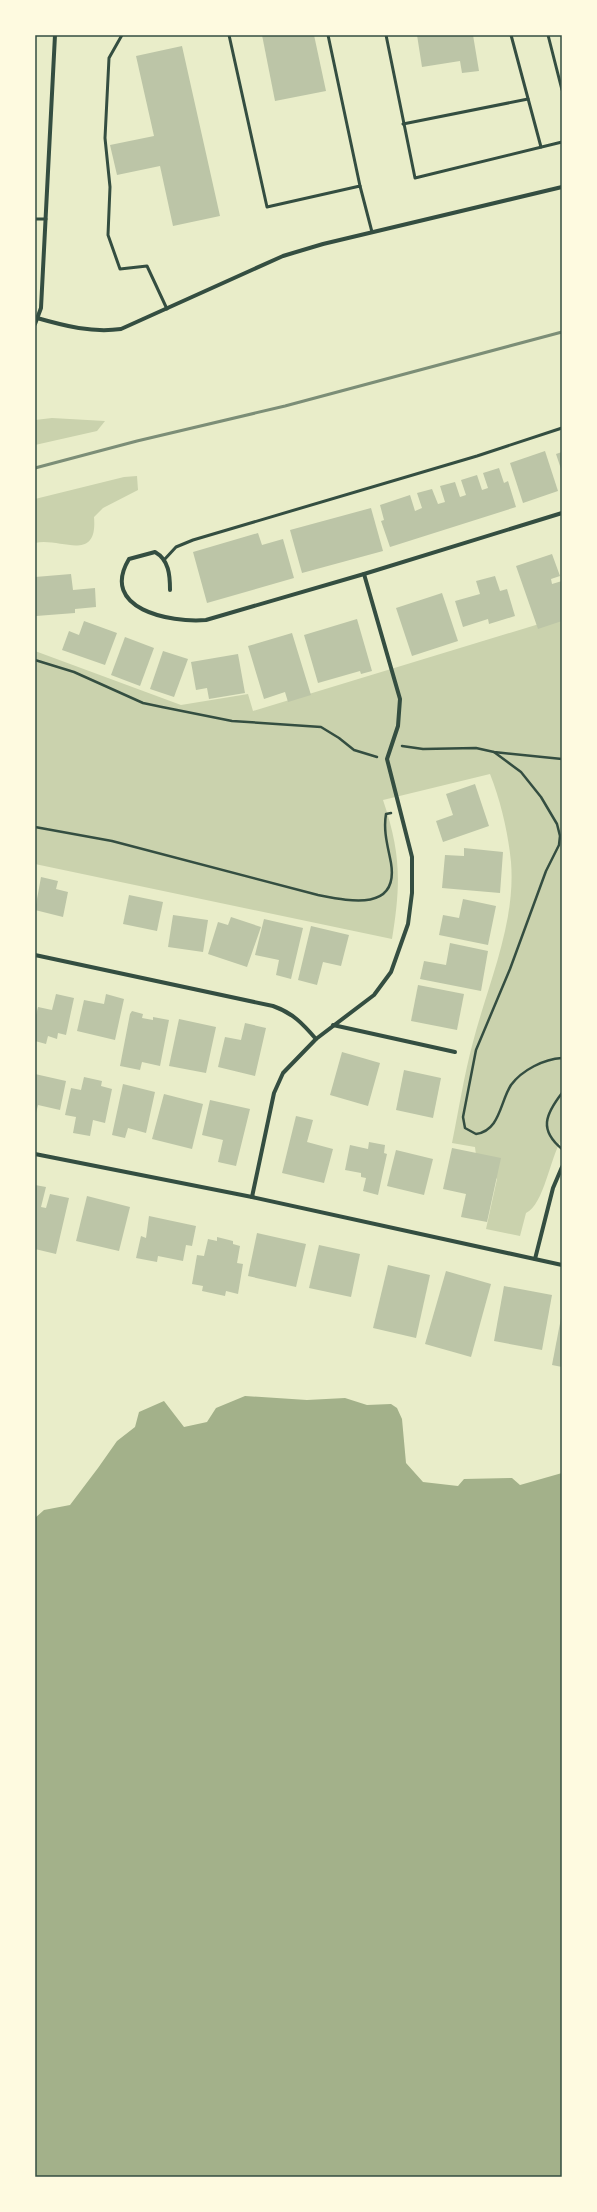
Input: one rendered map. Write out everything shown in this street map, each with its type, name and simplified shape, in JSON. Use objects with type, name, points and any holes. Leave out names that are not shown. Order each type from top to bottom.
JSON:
[{"type":"street","points":[[35,324],[41,308],[55,35]]},
{"type":"street","points":[[37,318],[66,326],[106,331],[121,329],[283,256],[372,232],[562,187]]},
{"type":"street","points":[[170,590],[170,577],[164,560],[155,552],[129,559],[122,574],[124,594],[134,604],[156,616],[187,622],[206,620],[364,574],[562,513]]},
{"type":"street","points":[[252,1197],[274,1093],[283,1073],[316,1039],[333,1025],[360,1008],[374,995],[391,972],[408,924],[412,893],[412,857],[387,759],[398,726],[400,699],[364,574]]},
{"type":"street","points":[[35,955],[273,1006],[287,1011],[297,1018],[316,1039]]},
{"type":"street","points":[[333,1025],[456,1052]]},
{"type":"street","points":[[35,1154],[252,1197],[562,1265]]},
{"type":"street","points":[[535,1259],[553,1188],[562,1167]]},
{"type":"lane","points":[[122,35],[109,58],[105,138],[110,187],[108,235],[120,269],[147,266],[167,309]]},
{"type":"lane","points":[[229,35],[267,207],[360,186]]},
{"type":"lane","points":[[328,35],[360,186],[372,232]]},
{"type":"lane","points":[[386,35],[415,178],[562,142]]},
{"type":"lane","points":[[511,35],[541,147]]},
{"type":"lane","points":[[548,35],[559,73],[562,90]]},
{"type":"lane","points":[[403,124],[528,99]]},
{"type":"lane","points":[[35,219],[46,219]]},
{"type":"lane","points":[[164,560],[176,547],[193,540],[477,456],[562,428]]},
{"type":"path","points":[[35,660],[74,672],[143,703],[232,721],[321,727],[339,738],[354,750],[387,759]]},
{"type":"path","points":[[393,742],[406,747],[423,749],[476,748],[494,752],[562,759]]},
{"type":"path","points":[[494,752],[521,772],[541,797],[557,824],[560,836],[559,845],[546,871],[510,969],[476,1050],[463,1117],[465,1128],[476,1134],[490,1128],[496,1119],[509,1088],[517,1078],[547,1060],[562,1058]]},
{"type":"path","points":[[35,826],[126,844],[318,895],[350,900],[372,900],[386,893],[390,886],[391,866],[384,823],[386,814],[400,810]]},
{"type":"path","points":[[562,1093],[552,1106],[546,1121],[548,1133],[553,1142],[562,1149]]},
{"type":"shaded area","points":[[52,418],[105,421],[97,431],[35,445],[35,420]]},
{"type":"shaded area","points":[[137,476],[138,490],[103,508],[94,517],[94,531],[90,540],[84,544],[75,545],[45,542],[35,543],[35,499],[124,477]]},
{"type":"shaded area","points":[[562,617],[562,1139],[538,1201],[526,1213],[520,1236],[486,1229],[497,1179],[476,1155],[475,1147],[452,1143],[470,1054],[500,953],[509,908],[511,885],[510,851],[501,806],[490,774],[383,800],[393,836],[398,869],[397,902],[392,939],[35,864],[35,651],[181,705],[248,694],[253,711]]},
{"type":"shaded area","points":[[245,1396],[307,1400],[345,1398],[367,1405],[391,1404],[397,1408],[402,1419],[406,1463],[423,1482],[458,1486],[464,1479],[512,1478],[520,1485],[562,1473],[562,2177],[35,2177],[35,1518],[44,1510],[70,1505],[117,1441],[135,1427],[139,1412],[164,1401],[184,1427],[207,1422],[216,1408]]},
{"type":"building","points":[[262,35],[314,35],[326,91],[275,101]]},
{"type":"building","points":[[417,35],[473,35],[479,71],[462,73],[460,61],[422,67]]},
{"type":"building","points":[[182,46],[220,216],[173,226],[160,166],[117,175],[110,145],[154,136],[136,56]]},
{"type":"building","points":[[545,451],[558,491],[523,503],[510,463]]},
{"type":"building","points":[[562,452],[562,472],[556,454]]},
{"type":"building","points":[[499,468],[504,483],[508,481],[516,507],[390,547],[381,521],[384,520],[380,505],[410,495],[415,511],[422,508],[417,493],[432,489],[438,504],[445,502],[440,486],[455,482],[460,497],[466,495],[461,480],[477,475],[482,490],[488,488],[483,473]]},
{"type":"building","points":[[371,508],[383,551],[302,573],[290,530]]},
{"type":"building","points":[[258,533],[262,545],[283,539],[294,578],[207,603],[193,552]]},
{"type":"building","points":[[552,554],[560,576],[551,579],[552,584],[562,581],[562,621],[538,629],[516,566]]},
{"type":"building","points":[[71,574],[73,590],[95,588],[96,607],[75,609],[75,613],[36,616],[35,577]]},
{"type":"building","points":[[495,576],[500,591],[507,589],[515,616],[489,624],[488,619],[463,627],[455,601],[480,594],[476,581]]},
{"type":"building","points":[[442,593],[458,641],[412,656],[396,608]]},
{"type":"building","points":[[357,619],[372,671],[361,674],[360,671],[318,683],[304,635]]},
{"type":"building","points":[[84,621],[117,633],[105,665],[62,650],[69,631],[79,635]]},
{"type":"building","points":[[292,633],[311,695],[288,702],[285,692],[264,699],[248,646]]},
{"type":"building","points":[[125,637],[154,648],[140,686],[111,675]]},
{"type":"building","points":[[163,651],[188,659],[174,697],[150,689]]},
{"type":"building","points":[[238,654],[245,693],[209,699],[207,688],[196,690],[191,662]]},
{"type":"building","points":[[475,784],[489,826],[443,842],[436,821],[453,815],[446,794]]},
{"type":"building","points":[[464,848],[503,852],[500,893],[442,888],[445,855],[464,856]]},
{"type":"building","points":[[41,877],[58,881],[56,889],[68,892],[63,917],[35,910]]},
{"type":"building","points":[[129,895],[163,902],[157,931],[123,924]]},
{"type":"building","points":[[463,899],[496,906],[488,945],[439,935],[443,915],[459,918]]},
{"type":"building","points":[[173,915],[208,920],[203,952],[168,947]]},
{"type":"building","points":[[231,917],[261,927],[247,967],[208,954],[218,922],[228,925]]},
{"type":"building","points":[[264,919],[303,928],[291,979],[276,975],[279,960],[255,955]]},
{"type":"building","points":[[311,926],[349,935],[341,966],[323,962],[317,985],[298,980]]},
{"type":"building","points":[[450,943],[488,951],[481,991],[420,979],[424,961],[446,965]]},
{"type":"building","points":[[418,985],[464,994],[457,1030],[411,1021]]},
{"type":"building","points":[[56,994],[74,998],[66,1035],[58,1033],[57,1039],[48,1036],[46,1044],[35,1041],[35,1019],[38,1007],[52,1010]]},
{"type":"building","points":[[106,994],[124,999],[115,1040],[77,1031],[84,1000],[104,1004]]},
{"type":"building","points":[[132,1011],[143,1014],[142,1018],[153,1020],[153,1017],[169,1020],[160,1066],[142,1062],[140,1070],[120,1066],[130,1014]]},
{"type":"building","points":[[179,1019],[216,1027],[206,1073],[169,1066]]},
{"type":"building","points":[[245,1023],[266,1028],[255,1076],[218,1067],[225,1037],[241,1040]]},
{"type":"building","points":[[342,1052],[380,1063],[368,1106],[330,1095]]},
{"type":"building","points":[[404,1070],[441,1078],[433,1118],[396,1110]]},
{"type":"building","points":[[35,1074],[66,1081],[60,1110],[38,1105],[35,1117]]},
{"type":"building","points":[[84,1077],[102,1081],[101,1086],[112,1089],[105,1123],[93,1120],[90,1136],[73,1133],[76,1117],[65,1115],[71,1088],[81,1090]]},
{"type":"building","points":[[123,1084],[155,1092],[146,1133],[128,1128],[125,1138],[112,1135]]},
{"type":"building","points":[[164,1094],[203,1104],[192,1149],[152,1139]]},
{"type":"building","points":[[210,1100],[250,1109],[236,1166],[218,1162],[223,1140],[202,1135]]},
{"type":"building","points":[[296,1116],[313,1120],[307,1142],[333,1149],[324,1183],[282,1173]]},
{"type":"building","points":[[369,1142],[385,1145],[384,1153],[387,1154],[378,1195],[363,1191],[366,1178],[361,1177],[361,1173],[345,1170],[350,1145],[368,1149]]},
{"type":"building","points":[[452,1148],[501,1158],[487,1222],[461,1217],[466,1194],[443,1189]]},
{"type":"building","points":[[396,1150],[433,1159],[424,1195],[387,1186]]},
{"type":"building","points":[[35,1185],[46,1187],[41,1207],[46,1208],[50,1194],[69,1198],[56,1254],[35,1249]]},
{"type":"building","points":[[87,1196],[130,1207],[119,1251],[76,1241]]},
{"type":"building","points":[[149,1216],[196,1226],[192,1246],[186,1245],[183,1261],[158,1256],[157,1262],[136,1258],[141,1236],[146,1238]]},
{"type":"building","points":[[257,1233],[306,1244],[296,1287],[248,1276]]},
{"type":"building","points":[[217,1237],[233,1241],[233,1244],[240,1246],[237,1263],[243,1264],[238,1294],[226,1291],[225,1296],[202,1291],[203,1286],[192,1284],[197,1255],[204,1256],[208,1239],[217,1241]]},
{"type":"building","points":[[319,1245],[360,1254],[351,1297],[309,1288]]},
{"type":"building","points":[[388,1265],[430,1275],[416,1338],[373,1328]]},
{"type":"building","points":[[446,1271],[491,1284],[471,1357],[425,1344]]},
{"type":"building","points":[[504,1286],[552,1295],[542,1350],[494,1341]]},
{"type":"building","points":[[562,1318],[562,1367],[552,1365]]},
{"type":"railway","points":[[35,468],[137,441],[285,406],[562,332]]}]
